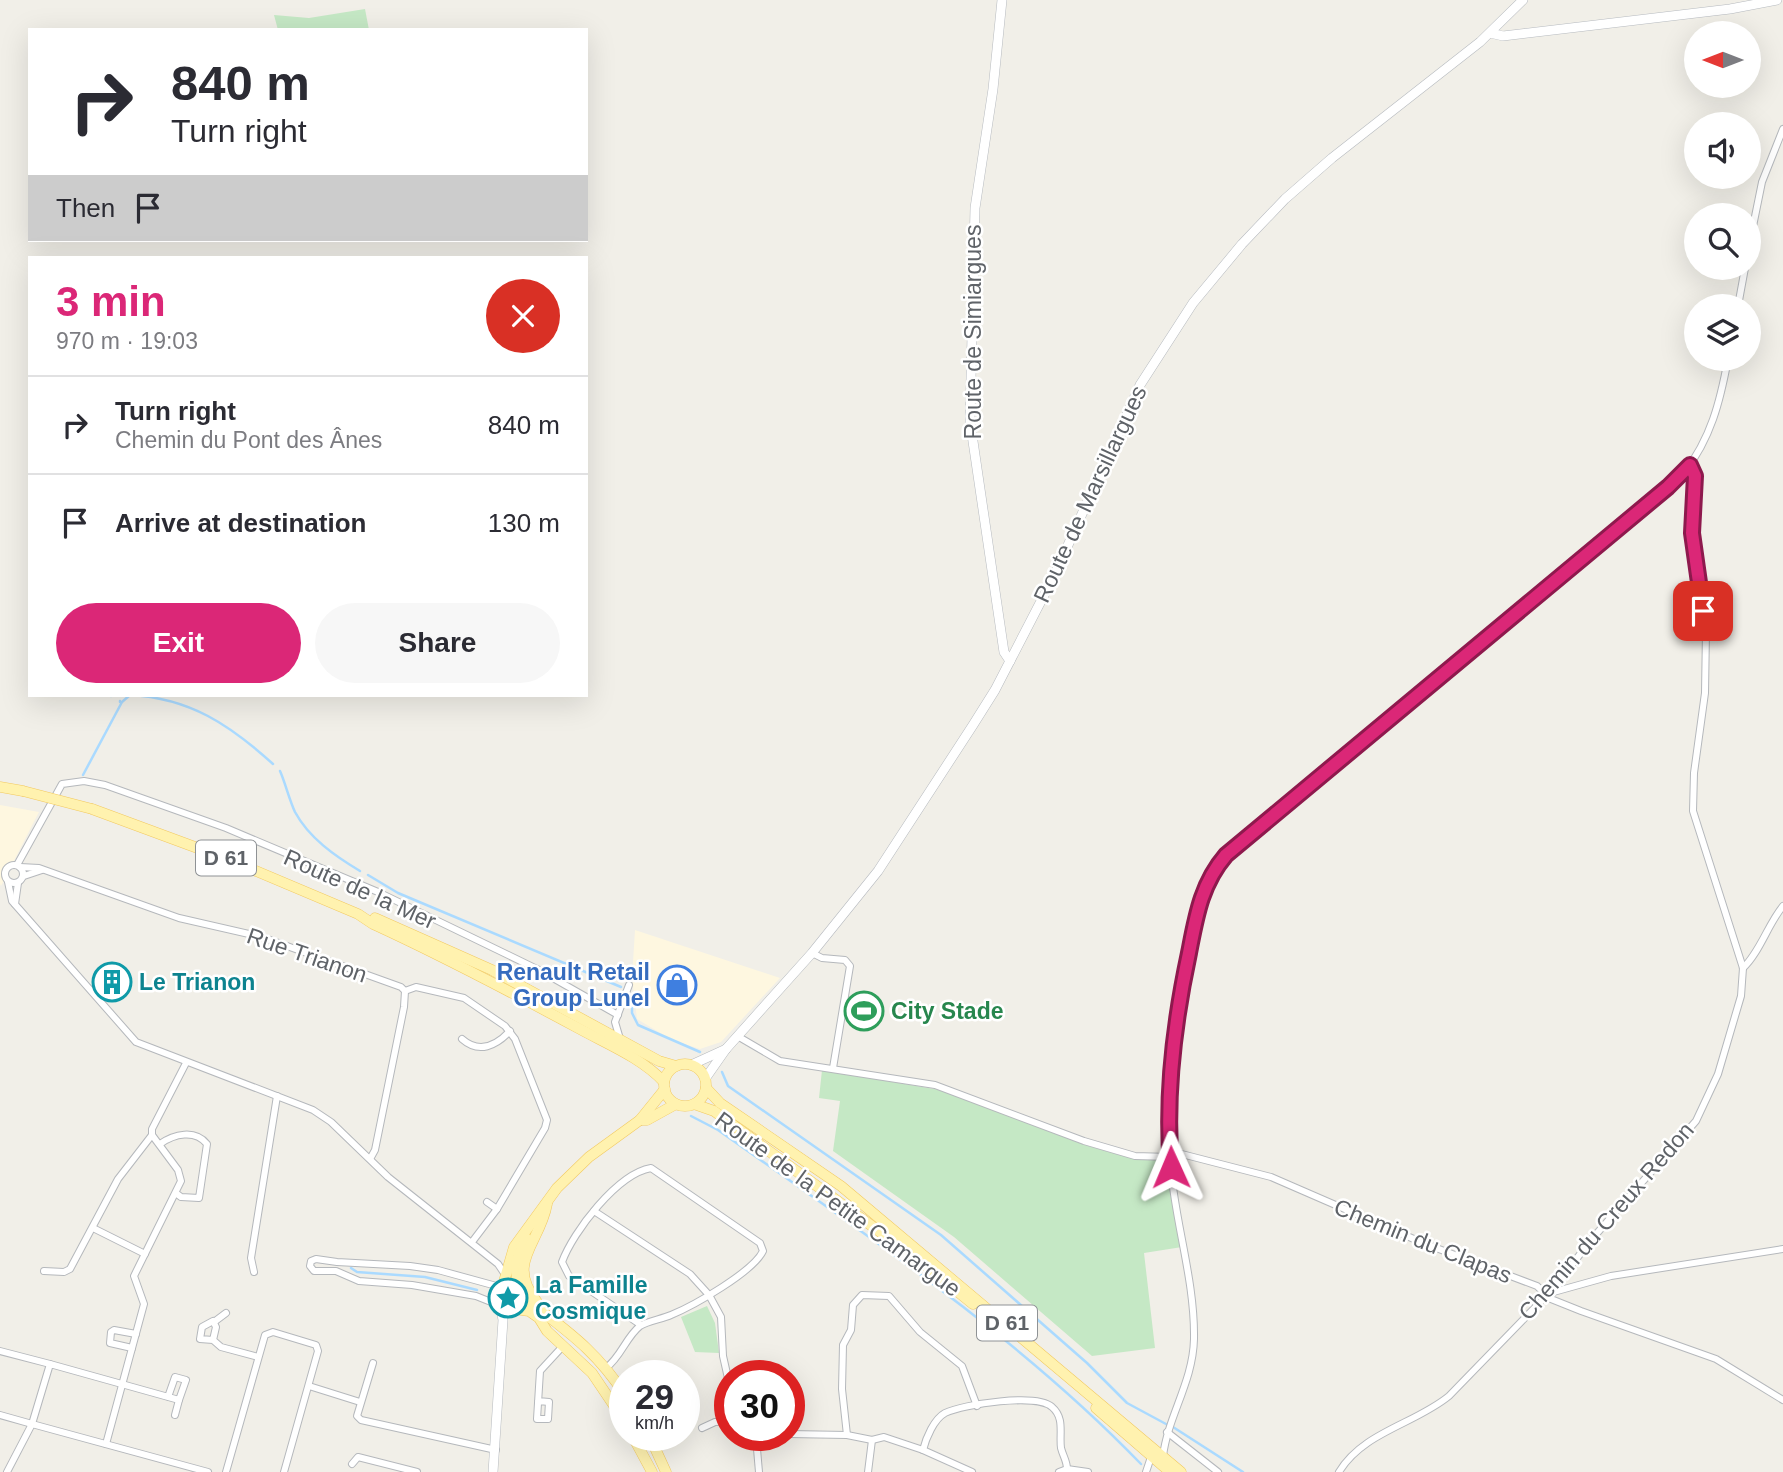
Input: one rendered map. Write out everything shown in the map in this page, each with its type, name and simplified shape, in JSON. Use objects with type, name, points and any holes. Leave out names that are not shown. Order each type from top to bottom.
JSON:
[{"type":"main road","name":"Route de Simiargues","points":[[1002,0],[994,83],[975,208],[970,421],[1004,652],[1010,662]]},
{"type":"main road","name":"Route de Marsillargues","points":[[705,1083],[726,1049],[813,953],[891,853],[973,726],[1010,662],[1055,574],[1130,405],[1163,347],[1193,303],[1242,244],[1285,199],[1332,158],[1490,33],[1523,0]]},
{"type":"main road","points":[[1490,33],[1503,36],[1619,23],[1777,0]]},
{"type":"main road","name":"Route de la Mer","points":[[0,787],[92,809],[230,860],[358,914],[478,974],[628,1055],[653,1071],[665,1086]]},
{"type":"main road","name":"Route de la Mer","points":[[358,914],[448,949],[659,1061],[676,1066]]},
{"type":"main road","name":"Route de Marsillargues","points":[[691,1065],[726,1049]]},
{"type":"main road","points":[[493,1472],[505,1310],[495,1295],[503,1283],[510,1259],[525,1230],[578,1166],[640,1120],[665,1086],[668,1072],[676,1066],[691,1065],[697,1068],[705,1083],[694,1104],[676,1104],[647,1120],[640,1120]]},
{"type":"main road","name":"Route de la Petite Camargue","points":[[705,1083],[720,1103],[841,1186],[1170,1472]]},
{"type":"main road","points":[[665,1086],[676,1104]]},
{"type":"main road","name":"Route de la Petite Camargue","points":[[694,1104],[714,1111],[920,1261],[1156,1459],[1181,1472]]},
{"type":"main road","points":[[538,1306],[526,1287],[522,1270],[527,1251],[545,1217],[548,1201]]},
{"type":"main road","points":[[505,1310],[520,1303],[517,1259],[529,1226]]},
{"type":"main road","points":[[503,1283],[538,1306],[578,1339],[609,1372]]},
{"type":"main road","points":[[505,1310],[534,1314],[592,1373],[609,1398]]},
{"type":"main road","points":[[641,1451],[652,1472]]},
{"type":"main road","points":[[656,1451],[666,1472]]},
{"type":"street","points":[[1758,203],[1762,182],[1783,129]]},
{"type":"street","points":[[1146,1472],[1156,1459],[1186,1384],[1194,1340],[1192,1304],[1170,1154],[1176,1013],[1200,897],[1215,867],[1257,828],[1668,487],[1690,465],[1711,430],[1726,371]]},
{"type":"street","points":[[1690,465],[1695,476],[1692,533],[1706,645],[1705,693],[1694,773],[1693,811],[1743,968]]},
{"type":"street","name":"Route de la Mer","points":[[19,866],[62,784],[90,781],[206,820],[377,892],[537,969],[616,1018]]},
{"type":"street","points":[[24,876],[19,866],[3,869],[11,899],[132,1039],[186,1063],[313,1110],[331,1122],[388,1177],[498,1264],[503,1283],[410,1266],[316,1259],[311,1261],[310,1266],[314,1271],[336,1271],[359,1281],[420,1286],[476,1296],[505,1310]]},
{"type":"street","name":"Rue Trianon","points":[[19,866],[39,868],[179,918],[262,937],[401,987],[405,991]]},
{"type":"street","points":[[16,904],[18,883],[24,876],[42,870]]},
{"type":"street","points":[[8,882],[18,883]]},
{"type":"street","name":"Chemin du Creux Redon","points":[[1339,1472],[1363,1445],[1437,1406],[1450,1396],[1545,1294],[1554,1288],[1591,1240],[1696,1121],[1718,1074],[1741,996],[1743,968],[1750,962],[1765,932],[1783,906]]},
{"type":"street","points":[[813,953],[822,958],[845,960],[850,967],[833,1068]]},
{"type":"street","points":[[621,1040],[616,1018],[629,985]]},
{"type":"street","points":[[370,1159],[375,1150],[405,991],[416,987],[464,998],[510,1031],[547,1122],[497,1209],[472,1242]]},
{"type":"street","points":[[595,1026],[616,1018]]},
{"type":"street","points":[[463,1039],[468,1044],[485,1048],[496,1044],[510,1031]]},
{"type":"street","name":"Chemin du Clapas","points":[[739,1037],[780,1061],[935,1085],[1084,1141],[1135,1156],[1170,1154],[1272,1177],[1423,1243],[1537,1286],[1545,1294],[1581,1311],[1700,1351],[1783,1400]]},
{"type":"street","points":[[44,1271],[64,1272],[70,1269],[118,1179],[152,1135],[152,1129],[186,1063]]},
{"type":"street","points":[[254,1272],[251,1258],[277,1096]]},
{"type":"street","points":[[160,1144],[188,1134],[193,1134],[207,1144],[199,1198],[181,1197],[177,1194]]},
{"type":"street","points":[[106,1444],[144,1304],[134,1276],[177,1194],[180,1176],[152,1135]]},
{"type":"street","points":[[606,1368],[614,1363],[641,1325],[681,1311],[709,1295],[761,1255],[760,1243],[651,1168],[622,1184],[594,1210],[566,1251],[562,1262],[564,1270],[641,1325]]},
{"type":"street","points":[[488,1202],[497,1209]]},
{"type":"street","points":[[594,1210],[690,1274],[709,1295],[721,1317],[724,1360]]},
{"type":"street","points":[[93,1228],[145,1254]]},
{"type":"street","points":[[1545,1294],[1611,1276],[1783,1249]]},
{"type":"street","points":[[498,1264],[510,1259]]},
{"type":"street","points":[[847,1435],[842,1389],[843,1345],[851,1330],[853,1305],[865,1294],[889,1296],[920,1332],[962,1366],[977,1406]]},
{"type":"street","points":[[214,1340],[203,1341],[199,1336],[204,1325],[215,1322],[226,1313]]},
{"type":"street","points":[[214,1340],[215,1322]]},
{"type":"street","points":[[132,1348],[110,1343],[111,1332],[114,1330],[136,1334]]},
{"type":"street","points":[[226,1472],[258,1357],[265,1335],[270,1333],[316,1345],[318,1351],[284,1472]]},
{"type":"street","points":[[214,1340],[221,1347],[258,1357]]},
{"type":"street","points":[[538,1401],[541,1368],[563,1346]]},
{"type":"street","points":[[0,1350],[179,1401]]},
{"type":"street","points":[[373,1363],[357,1416],[361,1420],[496,1450]]},
{"type":"street","points":[[7,1472],[32,1424],[50,1364]]},
{"type":"street","points":[[168,1397],[174,1377],[186,1380],[175,1415]]},
{"type":"street","points":[[309,1386],[360,1402]]},
{"type":"street","points":[[923,1450],[940,1418],[946,1413],[977,1406],[1037,1400],[1052,1406],[1061,1420],[1062,1451],[1067,1469]]},
{"type":"street","points":[[0,1415],[208,1472]]},
{"type":"street","points":[[702,1428],[714,1422]]},
{"type":"street","points":[[805,1434],[847,1435],[872,1440],[884,1437],[923,1450],[972,1472]]},
{"type":"street","points":[[1156,1459],[1166,1435]]},
{"type":"street","points":[[1166,1435],[1217,1472]]},
{"type":"street","points":[[868,1472],[872,1440]]},
{"type":"street","points":[[757,1451],[759,1472]]},
{"type":"street","points":[[352,1464],[358,1458],[417,1472]]},
{"type":"street","points":[[1059,1472],[1067,1469],[1088,1472]]},
{"type":"shaded area","points":[[0,805],[39,812],[1,886],[0,884]]},
{"type":"shaded area","points":[[635,930],[780,978],[721,1042],[700,1049],[672,1040],[637,1019],[632,978]]},
{"type":"green space","points":[[365,9],[369,28],[277,28],[274,15],[309,18]]},
{"type":"green space","points":[[822,1070],[940,1090],[1085,1145],[1127,1157],[1166,1161],[1182,1247],[1144,1253],[1155,1348],[1092,1356],[954,1237],[833,1151],[840,1101],[819,1098]]},
{"type":"green space","points":[[707,1306],[715,1323],[719,1353],[695,1352],[681,1317]]},
{"type":"waterway","points":[[83,775],[122,702],[128,697]]},
{"type":"waterway","points":[[152,697],[208,716],[241,737],[273,764]]},
{"type":"waterway","points":[[280,771],[295,812],[308,830],[332,853],[360,871]]},
{"type":"waterway","points":[[368,875],[398,893],[621,987]]},
{"type":"waterway","points":[[632,995],[632,1013],[638,1025],[700,1052]]},
{"type":"waterway","points":[[722,1072],[728,1086],[941,1235],[1087,1363],[1127,1403],[1166,1424]]},
{"type":"waterway","points":[[691,1116],[718,1130],[937,1287],[1043,1372],[1141,1464]]},
{"type":"waterway","points":[[351,1268],[357,1272],[425,1277],[477,1290]]},
{"type":"waterway","points":[[1173,1427],[1243,1472]]},
{"type":"place","name":"Le Trianon","points":[[112,982]]},
{"type":"place","name":"Renault Retail Group Lunel","points":[[677,985]]},
{"type":"place","name":"City Stade","points":[[864,1011]]},
{"type":"place","name":"La Famille Cosmique","points":[[508,1298]]},
{"type":"route","points":[[1171,1167],[1171,1100],[1176,1013],[1200,897],[1215,867],[1226,855],[1561,577],[1668,487],[1690,465],[1695,476],[1692,496],[1694,558],[1703,611]]}]
